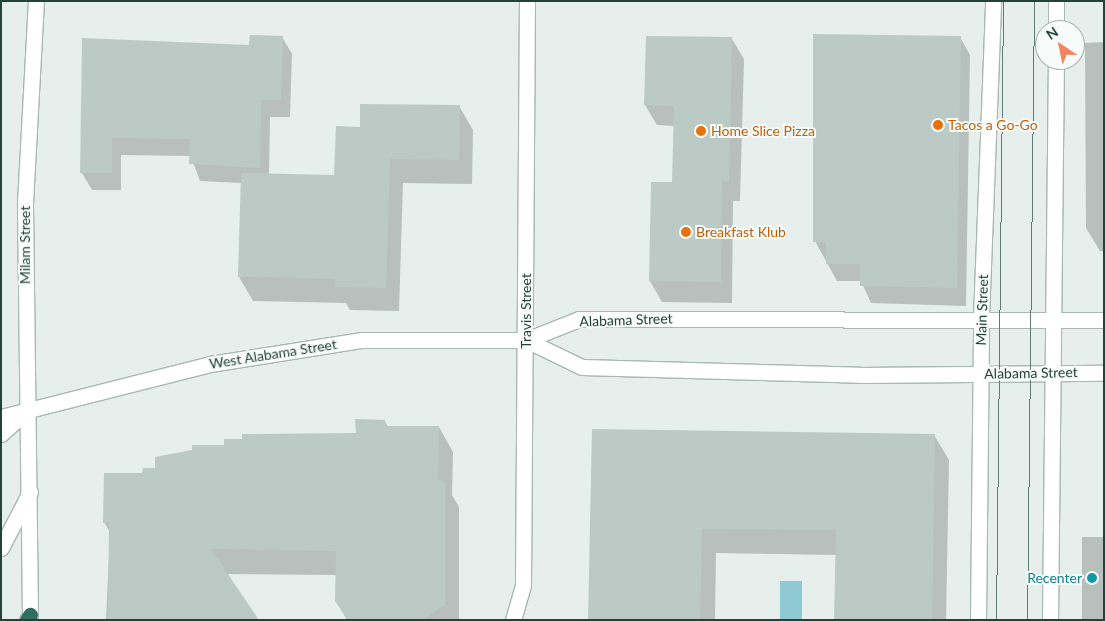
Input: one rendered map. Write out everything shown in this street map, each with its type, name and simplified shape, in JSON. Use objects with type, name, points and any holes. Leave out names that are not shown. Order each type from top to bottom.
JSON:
[{"type":"main road","name":"Milam Street","points":[[28,618],[32,488],[25,412],[25,203],[36,1]]},
{"type":"main road","name":"Travis Street","points":[[513,620],[523,586],[527,1]]},
{"type":"main road","name":"Main Street","points":[[978,620],[981,318],[993,1]]},
{"type":"main road","points":[[1056,1],[1056,20]]},
{"type":"main road","points":[[1050,620],[1055,318],[1056,70]]},
{"type":"main road","name":"Alabama Street","points":[[526,340],[580,319],[1055,318],[1104,320]]},
{"type":"main road","name":"West Alabama Street","points":[[1,417],[210,364],[362,340],[526,340]]},
{"type":"main road","name":"Alabama Street","points":[[526,340],[582,367],[980,374],[1104,373]]},
{"type":"main road","name":"West Alabama Street","points":[[1,434],[25,412]]},
{"type":"main road","points":[[1,548],[32,488]]},
{"type":"water","points":[[780,581],[802,581],[802,620],[780,620]]},
{"type":"building","points":[[813,34],[961,36],[957,288],[860,286],[860,264],[826,264],[826,242],[813,242]]},
{"type":"building","points":[[250,35],[283,36],[281,100],[261,100],[260,168],[189,164],[190,139],[112,138],[112,173],[80,173],[82,38],[249,45]]},
{"type":"building","points":[[646,36],[732,37],[729,181],[722,180],[721,282],[649,281],[651,182],[672,182],[674,106],[644,105]]},
{"type":"building","points":[[360,104],[460,105],[459,160],[390,159],[386,288],[335,287],[335,279],[238,277],[241,173],[334,175],[336,126],[360,127]]},
{"type":"building","points":[[355,419],[385,420],[385,426],[439,426],[438,480],[445,481],[445,605],[422,620],[348,620],[335,601],[336,551],[211,549],[259,620],[108,620],[109,522],[103,523],[104,473],[142,473],[143,468],[155,468],[155,457],[192,450],[192,445],[224,445],[224,439],[242,439],[242,434],[356,433]]},
{"type":"building","points":[[592,429],[935,434],[932,620],[834,620],[836,530],[702,529],[700,620],[588,620]]},
{"type":"tram line","points":[[996,620],[1003,1]]},
{"type":"tram line","points":[[1027,620],[1034,1]]},
{"type":"place","name":"Tacos a Go-Go","points":[[938,125]]},
{"type":"place","name":"Home Slice Pizza","points":[[701,131]]},
{"type":"place","name":"Breakfast Klub","points":[[686,232]]},
{"type":"place","name":"Recenter","points":[[1092,578]]}]
